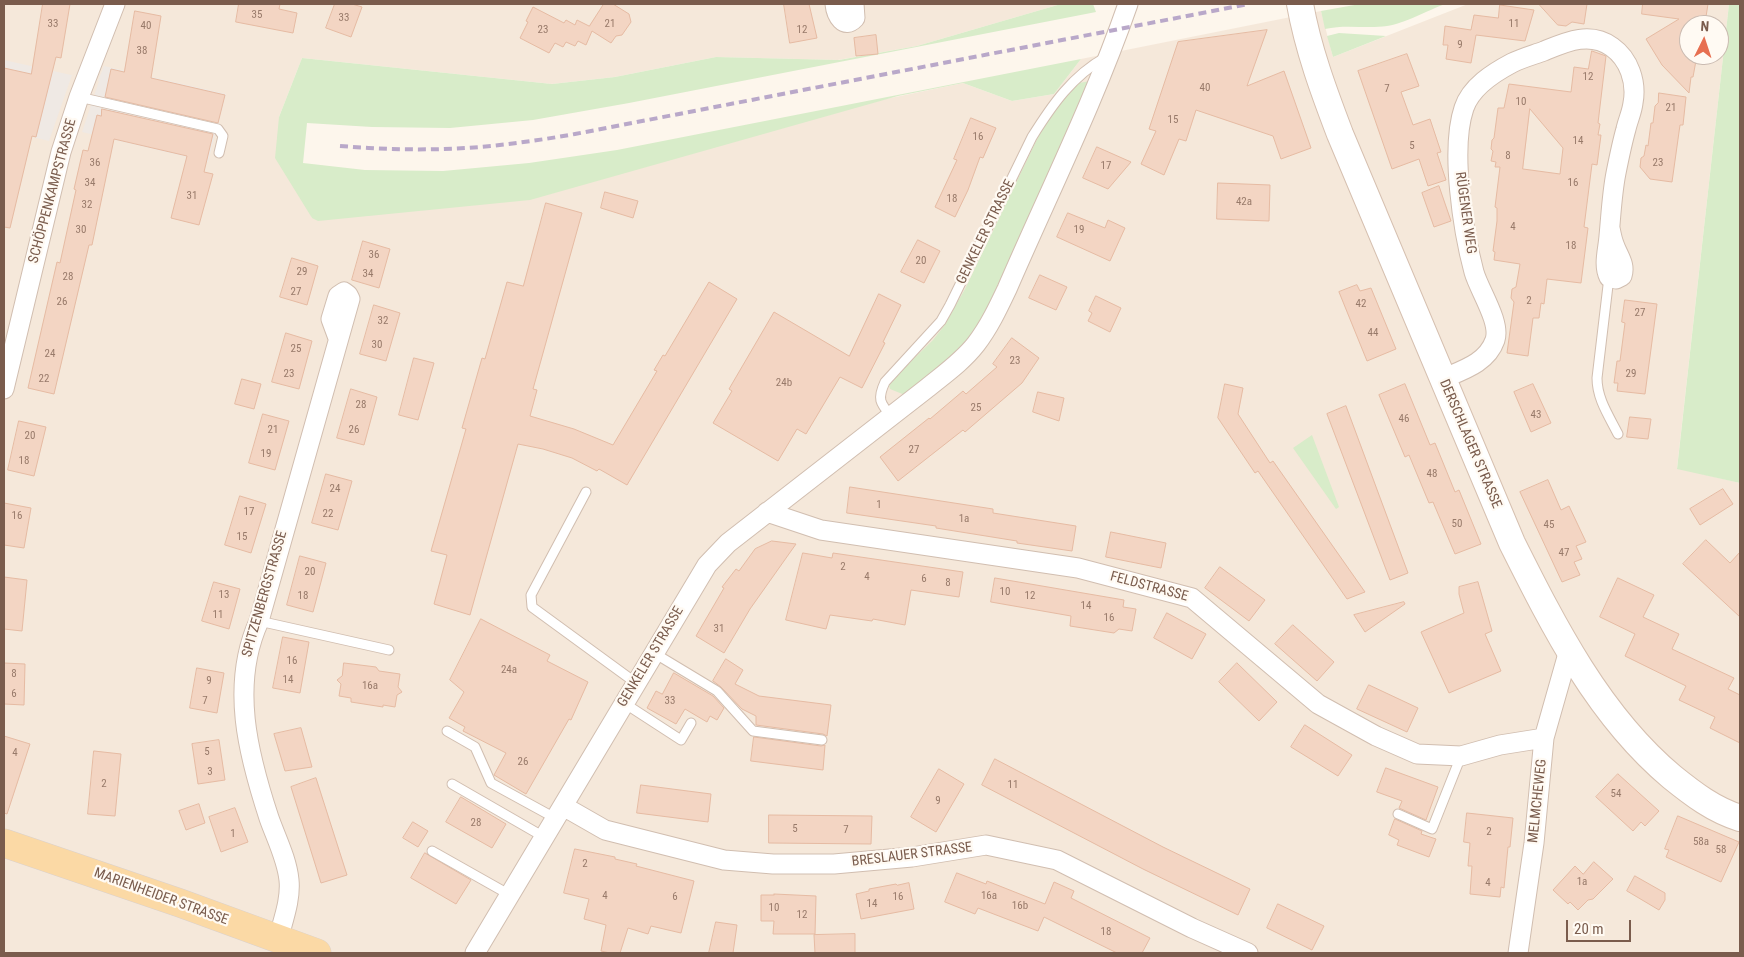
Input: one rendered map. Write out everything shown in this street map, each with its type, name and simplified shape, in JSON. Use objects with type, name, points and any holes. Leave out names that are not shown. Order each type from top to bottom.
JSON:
[{"type":"main road","name":"DERSCHLAGER STRASSE","points":[[1300,4],[1321,82],[1340,134],[1512,543],[1540,599],[1568,650],[1622,727],[1652,760],[1682,786],[1710,805],[1740,818]]},
{"type":"main road","name":"MARIENHEIDER STRASSE","points":[[4,843],[180,903],[317,953]]},
{"type":"street","name":"SCHÖPPENKAMPSTRASSE","points":[[4,384],[61,152],[79,97],[115,4]]},
{"type":"street","points":[[835,4],[838,17],[842,21],[852,22],[855,18],[854,4]]},
{"type":"street","name":"GENKELER STRASSE","points":[[475,953],[707,565],[728,543],[955,365],[976,344],[993,316],[1077,132],[1110,54],[1128,4]]},
{"type":"street","name":"RÜGENER WEG","points":[[1442,379],[1470,367],[1486,356],[1495,339],[1496,326],[1475,273],[1461,200],[1458,158],[1460,126],[1464,107],[1478,86],[1498,71],[1516,61],[1572,40],[1595,39],[1607,43],[1619,52],[1628,66],[1633,83],[1634,103],[1616,175],[1606,269],[1609,277]]},
{"type":"street","name":"SPITZENBERGSTRASSE","points":[[278,940],[289,898],[289,880],[249,752],[244,721],[243,691],[250,639],[259,621],[338,338]]},
{"type":"street","name":"FELDSTRASSE","points":[[767,512],[831,531],[1078,568],[1192,598],[1318,704],[1376,736],[1418,754],[1461,756],[1500,745],[1544,738]]},
{"type":"street","name":"MELMCHEWEG","points":[[1518,953],[1534,843],[1544,738],[1568,650]]},
{"type":"street","name":"BRESLAUER STRASSE","points":[[559,812],[605,830],[724,860],[773,864],[834,864],[912,857],[986,845],[1057,860],[1192,928],[1248,953]]},
{"type":"lane","name":"GENKELER STRASSE","points":[[891,416],[881,404],[880,393],[885,382],[940,321],[950,305],[1037,130],[1062,93],[1079,75],[1090,65],[1110,54]]},
{"type":"lane","points":[[79,97],[218,129],[224,136],[219,154]]},
{"type":"lane","name":"RÜGENER WEG","points":[[1609,277],[1597,388],[1600,399],[1618,434]]},
{"type":"lane","points":[[586,492],[532,596],[532,607],[636,683]]},
{"type":"lane","points":[[259,621],[389,650]]},
{"type":"lane","points":[[654,653],[717,691],[753,731],[822,740]]},
{"type":"lane","points":[[624,703],[681,740],[691,723]]},
{"type":"lane","points":[[447,731],[475,747],[491,783],[559,812]]},
{"type":"lane","points":[[1398,814],[1432,829],[1461,756]]},
{"type":"lane","points":[[452,784],[544,837]]},
{"type":"lane","points":[[432,851],[510,895]]},
{"type":"shaded area","points":[[4,4],[1061,4],[917,46],[838,60],[716,57],[615,77],[552,84],[302,58],[279,117],[312,218],[963,83],[1012,101],[1054,94],[1081,59],[1321,11],[1333,57],[1468,4],[1729,4],[1728,15],[1679,15],[1679,65],[1722,65],[1677,468],[1740,483],[1740,953],[4,953]]},
{"type":"shaded area","points":[[4,60],[72,75],[49,141],[4,130]]},
{"type":"shaded area","points":[[104,66],[226,94],[208,162],[82,132]]},
{"type":"green space","points":[[1061,4],[1093,4],[1096,12],[533,120],[450,128],[372,127],[307,123],[303,163],[365,170],[443,171],[529,163],[617,150],[1081,59],[1054,94],[1012,101],[963,83],[898,96],[530,200],[318,221],[312,218],[275,158],[279,117],[302,58],[552,84],[615,77],[716,57],[839,60],[917,46]]},
{"type":"green space","points":[[1360,4],[1445,4],[1393,25],[1325,29],[1321,11]]},
{"type":"green space","points":[[1729,4],[1740,4],[1740,483],[1677,469],[1722,65],[1729,65]]},
{"type":"green space","points":[[1339,33],[1386,36],[1333,57],[1327,36]]},
{"type":"green space","points":[[1090,81],[985,313],[969,338],[944,364],[905,395],[890,389],[889,385],[892,380],[933,340],[944,326],[965,289],[1039,135],[1055,107],[1079,83]]},
{"type":"green space","points":[[1312,435],[1339,507],[1336,509],[1293,448]]},
{"type":"building","points":[[43,4],[70,4],[61,58],[56,57],[36,137],[32,136],[10,228],[4,227],[4,68],[31,74]]},
{"type":"building","points":[[239,4],[280,4],[279,9],[297,13],[293,33],[236,22]]},
{"type":"building","points":[[335,4],[352,4],[362,7],[351,37],[326,28]]},
{"type":"building","points":[[604,4],[613,4],[629,14],[631,22],[622,35],[616,36],[611,43],[592,31],[586,45],[578,41],[575,46],[566,42],[563,47],[555,43],[549,53],[520,38],[533,7],[564,23],[566,20],[575,25],[577,20],[589,26]]},
{"type":"building","points":[[784,4],[809,4],[817,38],[790,43]]},
{"type":"building","points":[[1539,4],[1587,4],[1584,24],[1572,22],[1566,26],[1558,25]]},
{"type":"building","points":[[1643,4],[1708,4],[1706,15],[1679,15],[1679,19],[1642,14]]},
{"type":"building","points":[[1500,5],[1534,10],[1525,41],[1476,35],[1471,63],[1446,59],[1448,45],[1443,45],[1445,26],[1471,30],[1474,15],[1498,18]]},
{"type":"building","points":[[135,11],[161,16],[151,78],[225,95],[218,123],[105,97],[111,69],[124,72]]},
{"type":"building","points":[[1679,19],[1679,65],[1695,65],[1689,93],[1662,65],[1646,39]]},
{"type":"building","points":[[1267,30],[1247,86],[1284,71],[1311,148],[1281,159],[1273,136],[1196,110],[1186,141],[1179,139],[1164,175],[1141,164],[1156,131],[1149,129],[1178,42]]},
{"type":"building","points":[[876,35],[878,54],[856,56],[854,38]]},
{"type":"building","points":[[1592,51],[1606,56],[1598,123],[1600,124],[1598,135],[1601,135],[1597,165],[1592,164],[1584,227],[1588,228],[1581,283],[1547,279],[1544,304],[1541,303],[1539,318],[1533,318],[1528,356],[1507,353],[1514,302],[1511,298],[1512,289],[1516,287],[1520,264],[1494,260],[1495,252],[1493,251],[1497,221],[1497,208],[1495,207],[1500,167],[1495,167],[1496,162],[1491,161],[1493,151],[1491,149],[1498,108],[1504,108],[1509,84],[1571,92],[1574,67],[1588,69]],"holes":[[[1530,109],[1563,148],[1560,174],[1523,169]]]},
{"type":"building","points":[[1407,54],[1419,86],[1401,92],[1413,125],[1430,119],[1441,152],[1437,153],[1446,180],[1428,186],[1419,159],[1392,169],[1358,71]]},
{"type":"building","points":[[1659,93],[1686,97],[1683,125],[1680,125],[1672,182],[1650,179],[1640,167],[1641,158],[1644,156],[1646,145],[1648,146],[1651,123],[1653,123]]},
{"type":"building","points":[[102,109],[213,134],[204,172],[213,174],[199,225],[171,218],[187,156],[114,139],[92,245],[89,245],[54,394],[28,388],[57,262],[60,263],[83,150],[88,151],[97,115],[101,116]]},
{"type":"building","points":[[971,118],[996,128],[983,158],[980,157],[968,190],[955,217],[935,207],[957,160],[954,159]]},
{"type":"building","points":[[1097,147],[1131,162],[1108,189],[1083,178]]},
{"type":"building","points":[[1218,183],[1270,185],[1269,221],[1217,219]]},
{"type":"building","points":[[1439,186],[1451,221],[1434,227],[1422,193]]},
{"type":"building","points":[[605,192],[638,201],[633,218],[601,208]]},
{"type":"building","points":[[546,203],[582,213],[533,389],[537,390],[530,416],[574,429],[613,445],[657,371],[654,370],[663,355],[665,356],[709,282],[737,299],[627,485],[599,469],[597,471],[572,458],[518,444],[470,615],[434,604],[447,555],[431,551],[466,429],[462,428],[482,358],[485,359],[507,282],[523,286]]},
{"type":"building","points":[[1068,213],[1105,228],[1108,220],[1125,228],[1110,261],[1057,237]]},
{"type":"building","points":[[918,240],[940,251],[924,283],[901,272]]},
{"type":"building","points":[[363,241],[390,249],[379,288],[352,280]]},
{"type":"building","points":[[292,258],[318,266],[307,305],[280,297]]},
{"type":"building","points":[[1040,275],[1067,287],[1056,310],[1029,298]]},
{"type":"building","points":[[1357,285],[1360,291],[1371,288],[1396,349],[1367,361],[1339,292]]},
{"type":"building","points":[[879,294],[901,305],[883,342],[885,343],[862,388],[840,377],[806,434],[797,429],[778,461],[713,423],[732,391],[729,389],[774,312],[849,356]]},
{"type":"building","points":[[1096,296],[1121,308],[1110,332],[1088,321],[1092,313],[1089,311]]},
{"type":"building","points":[[1625,300],[1657,304],[1645,394],[1617,391],[1618,383],[1614,383],[1617,361],[1620,361],[1625,323],[1622,322]]},
{"type":"building","points":[[374,305],[400,313],[386,361],[360,354]]},
{"type":"building","points":[[286,333],[312,341],[299,389],[272,382]]},
{"type":"building","points":[[1012,338],[1039,358],[1022,383],[965,432],[963,430],[898,481],[880,457],[963,391],[966,394],[997,367],[993,364]]},
{"type":"building","points":[[414,358],[434,363],[418,420],[399,415]]},
{"type":"building","points":[[242,379],[261,384],[254,409],[235,404]]},
{"type":"building","points":[[1225,384],[1243,388],[1238,414],[1270,463],[1273,461],[1365,592],[1347,599],[1258,471],[1255,473],[1218,418]]},
{"type":"building","points":[[1405,384],[1430,445],[1435,443],[1455,492],[1459,490],[1481,544],[1455,554],[1433,502],[1429,503],[1409,455],[1405,457],[1379,395]]},
{"type":"building","points":[[1533,384],[1551,423],[1531,432],[1514,392]]},
{"type":"building","points":[[351,389],[377,397],[364,445],[337,438]]},
{"type":"building","points":[[1038,392],[1064,398],[1059,421],[1033,412]]},
{"type":"building","points":[[1346,406],[1408,573],[1390,580],[1327,414]]},
{"type":"building","points":[[263,414],[289,421],[275,470],[249,463]]},
{"type":"building","points":[[1630,417],[1651,419],[1648,439],[1627,437]]},
{"type":"building","points":[[19,421],[46,427],[34,476],[8,470]]},
{"type":"building","points":[[326,474],[352,481],[338,530],[312,523]]},
{"type":"building","points":[[1548,480],[1561,510],[1569,506],[1586,542],[1576,546],[1582,559],[1574,562],[1580,575],[1562,582],[1520,492]]},
{"type":"building","points":[[850,487],[993,509],[993,513],[1076,526],[1072,551],[1017,543],[1017,541],[936,528],[936,526],[847,513]]},
{"type":"building","points":[[1723,489],[1733,504],[1700,525],[1690,509]]},
{"type":"building","points":[[240,496],[266,504],[251,553],[225,545]]},
{"type":"building","points":[[4,503],[31,508],[24,548],[4,545]]},
{"type":"building","points":[[1111,532],[1166,543],[1161,568],[1106,557]]},
{"type":"building","points":[[1706,540],[1730,563],[1740,552],[1740,617],[1683,564]]},
{"type":"building","points":[[772,541],[796,544],[750,609],[724,653],[696,636],[724,588],[722,587],[736,569],[739,571],[755,549]]},
{"type":"building","points":[[803,553],[832,558],[833,553],[963,572],[959,597],[911,590],[905,625],[873,619],[872,621],[830,615],[826,629],[786,620]]},
{"type":"building","points":[[300,556],[326,563],[313,612],[287,605]]},
{"type":"building","points":[[1220,567],[1265,600],[1249,621],[1205,588]]},
{"type":"building","points":[[4,577],[27,580],[22,631],[4,629]]},
{"type":"building","points":[[995,578],[1124,600],[1123,607],[1136,609],[1132,631],[1119,629],[1114,633],[1070,626],[1071,616],[991,602]]},
{"type":"building","points":[[1618,578],[1654,595],[1643,617],[1679,634],[1672,649],[1734,678],[1728,689],[1740,695],[1740,743],[1710,728],[1715,717],[1679,700],[1686,686],[1625,656],[1635,634],[1600,617]]},
{"type":"building","points":[[214,582],[240,589],[229,629],[202,621]]},
{"type":"building","points":[[1478,582],[1492,631],[1485,634],[1501,671],[1449,693],[1421,632],[1464,613],[1459,587]]},
{"type":"building","points":[[1404,602],[1405,604],[1365,632],[1354,615]]},
{"type":"building","points":[[1167,613],[1206,634],[1192,659],[1154,638]]},
{"type":"building","points":[[481,619],[550,655],[547,661],[588,682],[571,720],[569,719],[526,794],[494,775],[506,753],[463,731],[465,727],[449,718],[464,692],[450,680]]},
{"type":"building","points":[[1293,625],[1334,662],[1317,681],[1275,644]]},
{"type":"building","points":[[283,637],[309,642],[300,693],[273,688]]},
{"type":"building","points":[[726,659],[743,670],[735,684],[759,696],[831,705],[827,736],[756,725],[756,716],[742,709],[713,681]]},
{"type":"building","points":[[4,663],[25,664],[24,705],[4,704]]},
{"type":"building","points":[[344,663],[376,667],[379,671],[400,674],[398,687],[402,692],[397,695],[395,707],[351,702],[351,698],[339,696],[341,684],[337,680],[342,676]]},
{"type":"building","points":[[1237,663],[1277,702],[1259,721],[1219,682]]},
{"type":"building","points":[[197,668],[224,673],[217,713],[190,708]]},
{"type":"building","points":[[674,673],[713,696],[724,708],[717,720],[710,716],[707,722],[685,709],[676,724],[647,708],[656,691],[662,694]]},
{"type":"building","points":[[1369,685],[1418,708],[1407,732],[1357,709]]},
{"type":"building","points":[[1305,725],[1352,755],[1338,776],[1291,747]]},
{"type":"building","points":[[301,728],[312,767],[285,771],[274,734]]},
{"type":"building","points":[[4,736],[30,744],[7,814],[4,813]]},
{"type":"building","points":[[754,737],[825,745],[823,770],[751,761]]},
{"type":"building","points":[[219,740],[225,780],[198,784],[192,744]]},
{"type":"building","points":[[94,751],[121,754],[115,816],[88,814]]},
{"type":"building","points":[[995,759],[1163,847],[1250,889],[1238,915],[1143,869],[982,785]]},
{"type":"building","points":[[1386,768],[1438,787],[1426,820],[1399,808],[1402,801],[1377,792]]},
{"type":"building","points":[[939,769],[964,784],[936,832],[911,817]]},
{"type":"building","points":[[1618,774],[1659,811],[1645,826],[1641,822],[1633,831],[1596,797]]},
{"type":"building","points":[[316,778],[347,875],[321,883],[291,787]]},
{"type":"building","points":[[641,785],[711,794],[708,822],[637,813]]},
{"type":"building","points":[[461,797],[506,824],[492,848],[446,822]]},
{"type":"building","points":[[199,804],[205,823],[186,830],[179,811]]},
{"type":"building","points":[[235,808],[248,842],[221,852],[209,817]]},
{"type":"building","points":[[1467,813],[1513,818],[1504,888],[1501,887],[1500,897],[1470,894],[1472,866],[1468,866],[1470,843],[1464,842]]},
{"type":"building","points":[[769,815],[872,816],[871,844],[769,843]]},
{"type":"building","points":[[1678,816],[1739,842],[1721,882],[1666,857],[1669,850],[1665,849]]},
{"type":"building","points":[[1395,819],[1422,831],[1421,834],[1436,839],[1429,857],[1397,845],[1399,840],[1389,835]]},
{"type":"building","points":[[413,822],[428,831],[418,847],[403,838]]},
{"type":"building","points":[[575,849],[615,857],[615,859],[637,864],[636,866],[694,881],[681,933],[651,926],[648,934],[628,928],[620,953],[601,951],[606,925],[584,919],[589,899],[564,893]]},
{"type":"building","points":[[425,853],[471,880],[456,904],[411,878]]},
{"type":"building","points":[[1594,862],[1613,879],[1593,899],[1588,900],[1578,910],[1570,902],[1568,904],[1553,890],[1575,866],[1583,874]]},
{"type":"building","points":[[957,873],[986,884],[987,881],[1045,904],[1054,882],[1074,891],[1071,898],[1150,938],[1142,953],[1117,953],[1044,917],[1038,931],[978,908],[975,914],[945,902]]},
{"type":"building","points":[[1635,876],[1665,893],[1665,900],[1659,910],[1627,891]]},
{"type":"building","points":[[909,883],[914,909],[861,919],[856,894],[869,891],[869,889]]},
{"type":"building","points":[[761,895],[816,896],[815,934],[773,934],[774,921],[761,921]]},
{"type":"building","points":[[1278,904],[1324,926],[1312,950],[1267,928]]},
{"type":"building","points":[[716,922],[737,925],[733,953],[709,953]]},
{"type":"building","points":[[855,934],[855,953],[815,953],[814,935]]},
{"type":"railway","points":[[340,146],[396,149],[453,149],[544,139],[1249,4]]}]
